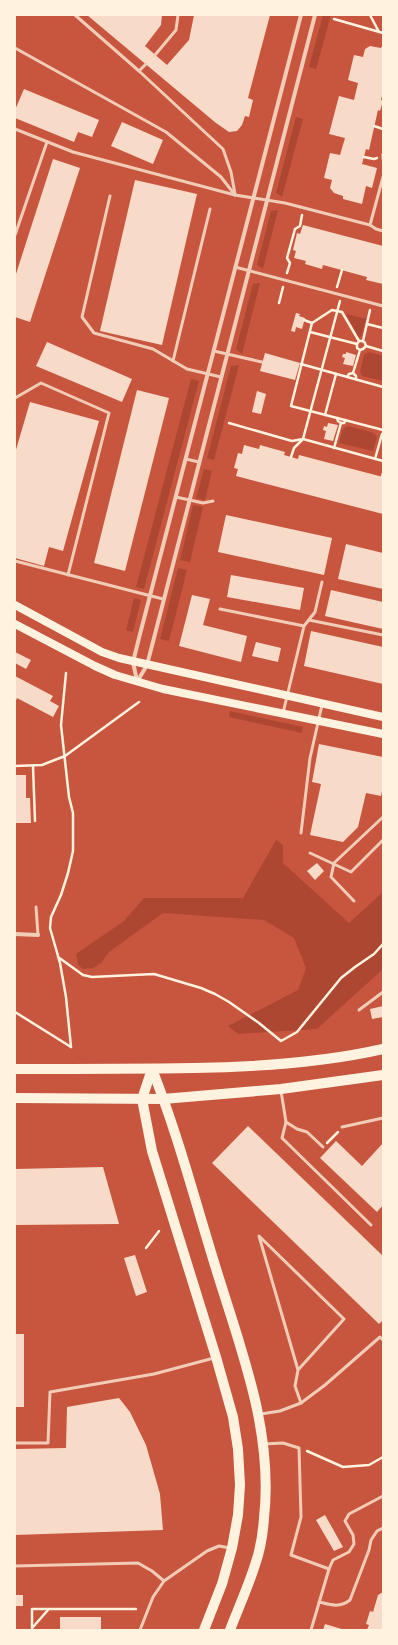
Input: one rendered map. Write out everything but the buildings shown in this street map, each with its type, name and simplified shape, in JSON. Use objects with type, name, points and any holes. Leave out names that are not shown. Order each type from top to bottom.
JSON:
[{"type":"main road","points":[[15,605],[102,652],[119,658],[383,717]]},
{"type":"main road","points":[[15,624],[95,666],[137,682],[163,689],[383,734]]},
{"type":"main road","points":[[15,1069],[152,1069],[261,1066],[358,1055],[383,1049]]},
{"type":"main road","points":[[152,1069],[164,1099],[253,1389],[264,1444],[266,1484],[264,1518],[256,1564],[230,1630]]},
{"type":"main road","points":[[152,1069],[142,1099],[152,1151],[216,1357],[233,1417],[238,1449],[240,1485],[239,1508],[232,1548],[222,1584],[204,1630]]},
{"type":"main road","points":[[15,1098],[164,1099],[281,1089],[383,1075]]},
{"type":"street","points":[[137,682],[134,662],[150,596],[301,15]]},
{"type":"street","points":[[137,682],[147,664],[315,15]]},
{"type":"street","points":[[15,934],[38,935]]},
{"type":"lane","points":[[75,15],[139,71],[223,149],[231,172],[235,195]]},
{"type":"lane","points":[[155,55],[176,30],[178,15]]},
{"type":"lane","points":[[15,48],[166,132],[221,177],[235,195]]},
{"type":"lane","points":[[139,71],[146,64]]},
{"type":"lane","points":[[15,129],[73,152],[235,195],[304,207],[370,225],[383,231]]},
{"type":"lane","points":[[15,235],[47,142]]},
{"type":"lane","points":[[382,160],[383,154]]},
{"type":"lane","points":[[370,225],[383,178]]},
{"type":"lane","points":[[110,196],[82,317],[94,333],[153,349],[187,370],[221,377]]},
{"type":"lane","points":[[173,361],[210,209]]},
{"type":"lane","points":[[235,267],[383,306]]},
{"type":"lane","points":[[214,351],[262,362]]},
{"type":"lane","points":[[15,398],[41,383],[109,413],[68,575]]},
{"type":"lane","points":[[186,459],[199,462]]},
{"type":"lane","points":[[176,497],[204,504],[213,501]]},
{"type":"lane","points":[[15,561],[163,599]]},
{"type":"lane","points":[[283,713],[304,626],[315,612],[322,582]]},
{"type":"lane","points":[[220,609],[304,626]]},
{"type":"lane","points":[[309,620],[383,635]]},
{"type":"lane","points":[[301,833],[310,758],[322,704]]},
{"type":"lane","points":[[354,901],[332,877],[334,863],[383,817]]},
{"type":"lane","points":[[310,853],[334,863],[350,872],[383,840]]},
{"type":"lane","points":[[36,906],[38,935]]},
{"type":"lane","points":[[359,1010],[383,992]]},
{"type":"lane","points":[[281,1089],[286,1122],[282,1138],[371,1225]]},
{"type":"lane","points":[[342,1127],[383,1118]]},
{"type":"lane","points":[[286,1122],[297,1129],[307,1132],[323,1147]]},
{"type":"lane","points":[[298,1370],[344,1319],[259,1236],[298,1370],[295,1386],[301,1403]]},
{"type":"lane","points":[[259,1415],[280,1411],[301,1403],[325,1385],[380,1337],[383,1340]]},
{"type":"lane","points":[[15,1443],[48,1443],[50,1392],[154,1374],[216,1357]]},
{"type":"lane","points":[[264,1444],[283,1443],[299,1448],[301,1517],[291,1555],[329,1569]]},
{"type":"lane","points":[[311,1630],[333,1560],[349,1552],[354,1544],[353,1535],[345,1521],[349,1514],[383,1496]]},
{"type":"lane","points":[[319,1602],[333,1606],[340,1606],[350,1600],[370,1550],[371,1540],[377,1531],[383,1528]]},
{"type":"lane","points":[[140,1630],[153,1597],[164,1581],[207,1551],[219,1546],[232,1548]]},
{"type":"lane","points":[[15,1566],[138,1563],[152,1571],[164,1581]]},
{"type":"path","points":[[370,15],[379,32]]},
{"type":"path","points":[[334,19],[383,33]]},
{"type":"path","points":[[374,126],[383,128]]},
{"type":"path","points":[[364,157],[374,159],[379,157],[382,160]]},
{"type":"path","points":[[288,272],[290,263],[287,258],[295,229],[300,226],[302,215]]},
{"type":"path","points":[[335,293],[342,270]]},
{"type":"path","points":[[279,303],[283,288]]},
{"type":"path","points":[[291,457],[294,448],[303,439],[342,295]]},
{"type":"path","points":[[372,303],[363,341],[366,346],[383,351]]},
{"type":"path","points":[[360,350],[357,348],[358,343],[342,312],[332,310],[312,323],[291,406],[383,430]]},
{"type":"path","points":[[304,320],[312,323]]},
{"type":"path","points":[[367,324],[383,328]]},
{"type":"path","points":[[310,332],[358,343],[363,341]]},
{"type":"path","points":[[347,377],[349,374],[353,373],[360,350],[366,346]]},
{"type":"path","points":[[301,364],[383,387]]},
{"type":"path","points":[[353,373],[356,376],[356,379]]},
{"type":"path","points":[[325,415],[336,374]]},
{"type":"path","points":[[334,448],[340,423],[337,418]]},
{"type":"path","points":[[340,423],[344,423],[346,420]]},
{"type":"path","points":[[229,423],[292,441],[303,439],[383,461]]},
{"type":"path","points":[[375,458],[382,434],[378,429]]},
{"type":"path","points":[[382,477],[383,473]]},
{"type":"path","points":[[15,1012],[71,1048],[66,996],[50,928],[51,917],[68,873],[73,851],[73,813],[69,797],[61,726],[66,673]]},
{"type":"path","points":[[15,766],[42,765],[65,756],[139,702]]},
{"type":"path","points":[[33,766],[35,821]]},
{"type":"path","points":[[58,957],[84,975],[92,977],[154,974],[201,988],[229,1002],[259,1023],[281,1041],[297,1032],[341,978],[374,954],[383,944]]},
{"type":"path","points":[[323,1147],[342,1127]]},
{"type":"path","points":[[146,1248],[160,1231]]},
{"type":"path","points":[[299,1448],[343,1466],[369,1465],[383,1457]]},
{"type":"path","points":[[32,1629],[32,1609],[136,1609]]},
{"type":"path","points":[[32,1629],[48,1609]]},
{"type":"shaded area","points":[[323,15],[331,15],[316,69],[309,67]]},
{"type":"shaded area","points":[[296,117],[303,119],[282,197],[276,193]]},
{"type":"shaded area","points":[[278,210],[263,269],[257,265],[271,211]]},
{"type":"shaded area","points":[[260,283],[242,354],[236,349],[253,284]]},
{"type":"shaded area","points":[[346,314],[366,319],[361,337],[359,338]]},
{"type":"shaded area","points":[[369,352],[383,356],[383,381],[362,376],[360,371],[364,355]]},
{"type":"shaded area","points":[[239,365],[214,460],[207,458],[231,366]]},
{"type":"shaded area","points":[[191,379],[199,381],[144,589],[136,587]]},
{"type":"shaded area","points":[[348,426],[374,433],[377,437],[373,451],[339,443],[343,429]]},
{"type":"shaded area","points":[[204,469],[212,471],[205,500],[196,498]]},
{"type":"shaded area","points":[[193,505],[203,507],[190,562],[180,560]]},
{"type":"shaded area","points":[[178,568],[187,570],[169,641],[160,639]]},
{"type":"shaded area","points":[[134,598],[141,600],[133,632],[126,630]]},
{"type":"shaded area","points":[[230,711],[303,727],[302,733],[229,717]]},
{"type":"shaded area","points":[[276,840],[283,845],[283,863],[349,923],[383,892],[383,969],[317,1029],[238,1034],[228,1026],[298,990],[306,968],[294,938],[264,920],[163,913],[109,952],[101,963],[93,968],[83,969],[78,965],[76,954],[124,921],[144,898],[243,898]]}]
